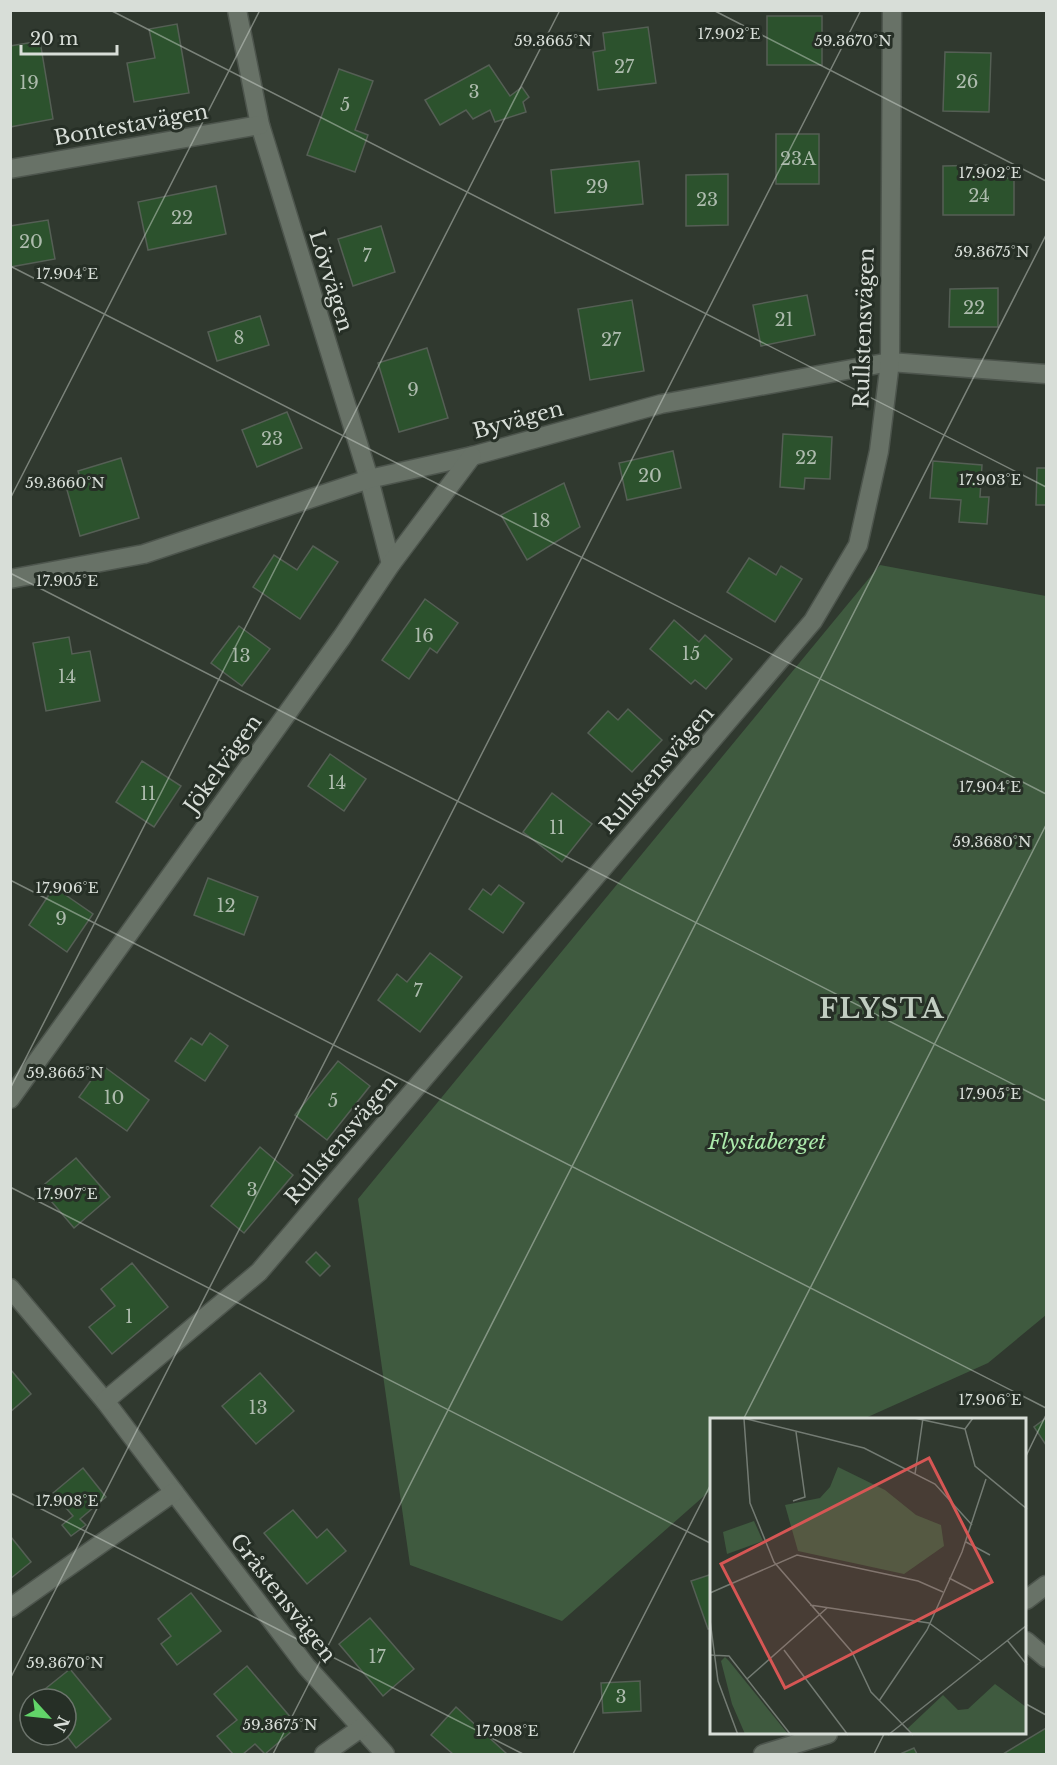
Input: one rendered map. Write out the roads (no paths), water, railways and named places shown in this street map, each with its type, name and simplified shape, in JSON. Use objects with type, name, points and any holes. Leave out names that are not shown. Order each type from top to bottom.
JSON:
[{"type":"street","name":"Lövvägen","points":[[237,10],[260,125],[369,479],[391,564]]},
{"type":"street","name":"Rullstensvägen","points":[[105,1401],[259,1272],[813,621],[858,545],[879,451],[890,362],[892,10]]},
{"type":"street","name":"Bontestavägen","points":[[10,169],[260,125]]},
{"type":"street","name":"Byvägen","points":[[10,579],[144,554],[369,479],[472,456],[661,404],[890,362],[1047,374]]},
{"type":"street","name":"Jökelvägen","points":[[10,1099],[342,637],[391,564],[472,456]]},
{"type":"street","name":"Gråstensvägen","points":[[10,1288],[105,1401],[306,1666],[385,1755]]},
{"type":"street","points":[[10,1608],[174,1492]]},
{"type":"street","points":[[1027,1599],[1047,1585]]},
{"type":"street","points":[[1027,1642],[1047,1658]]},
{"type":"street","points":[[324,1755],[361,1728]]},
{"type":"street","points":[[763,1755],[825,1735]]},
{"type":"district","name":"FLYSTA","points":[[882,1009]]},
{"type":"park label","name":"Flystaberget","points":[[767,1142]]}]
